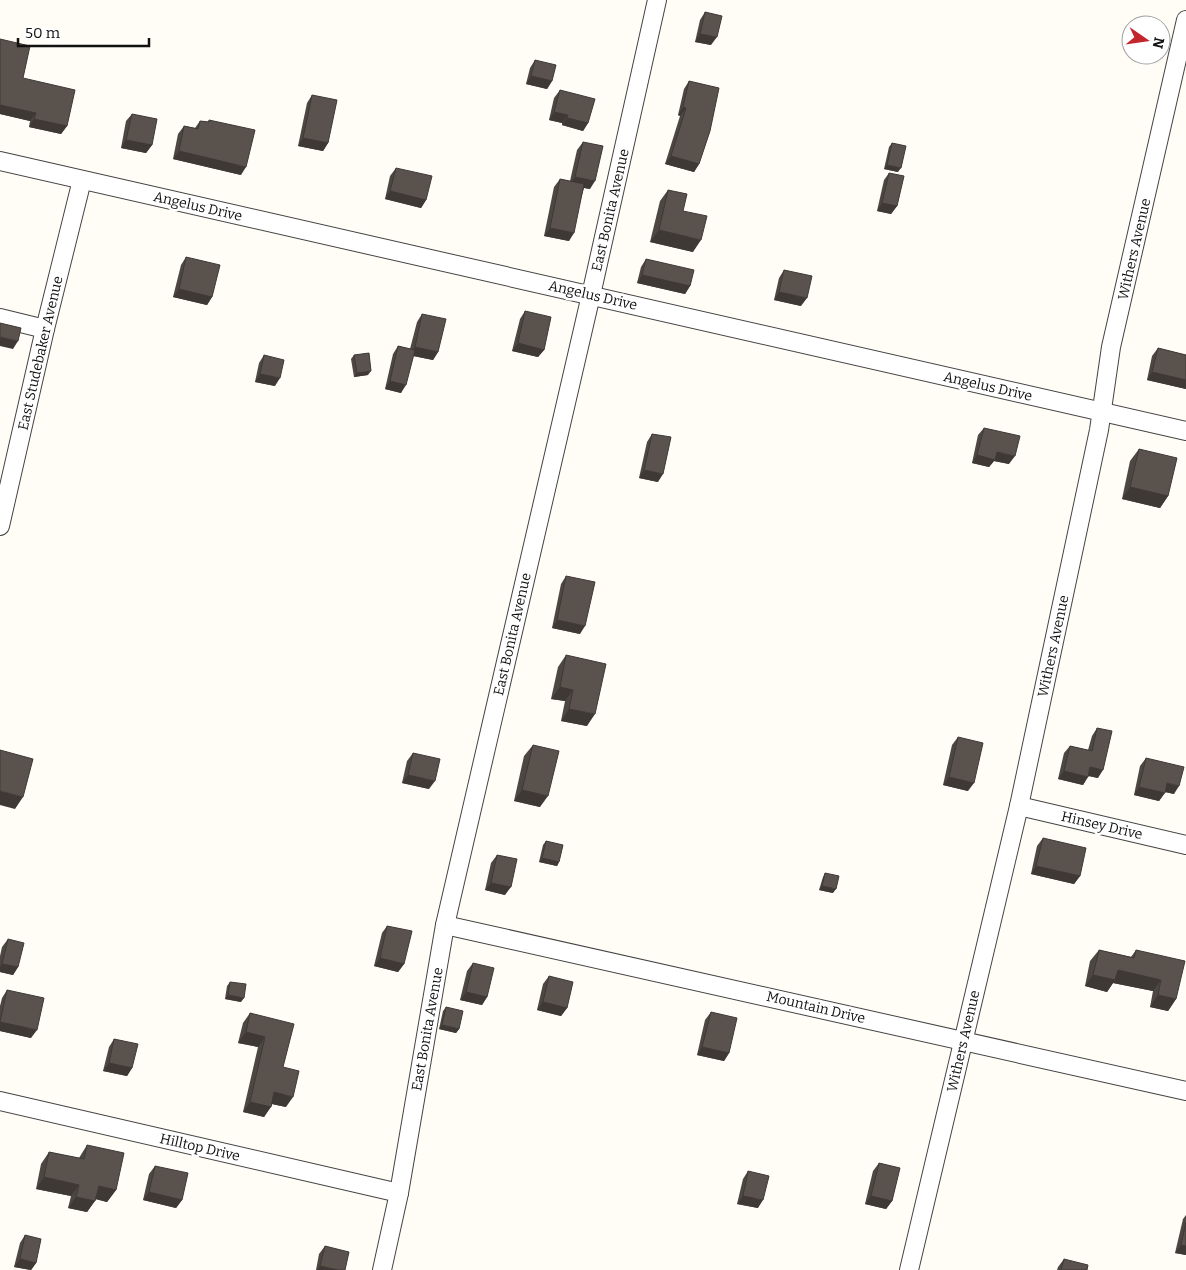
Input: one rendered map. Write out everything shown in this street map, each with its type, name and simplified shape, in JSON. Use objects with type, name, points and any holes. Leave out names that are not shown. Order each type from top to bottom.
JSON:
[{"type":"street","name":"East Bonita Avenue","points":[[382,1270],[399,1194],[445,924],[591,295],[657,0]]},
{"type":"street","name":"Withers Avenue","points":[[909,1270],[1019,806],[1102,412],[1112,347],[1186,20]]},
{"type":"street","name":"Angelus Drive","points":[[0,161],[1186,431]]},
{"type":"street","name":"East Studebaker Avenue","points":[[0,526],[82,180]]},
{"type":"street","points":[[0,318],[45,330]]},
{"type":"street","name":"Hinsey Drive","points":[[1019,806],[1186,845]]},
{"type":"street","name":"Mountain Drive","points":[[445,924],[1186,1091]]},
{"type":"street","name":"Hilltop Drive","points":[[0,1101],[399,1194]]},
{"type":"building","points":[[705,12],[722,16],[717,37],[700,34]]},
{"type":"building","points":[[0,39],[30,46],[23,78],[75,90],[67,126],[34,119],[36,113],[0,105]]},
{"type":"building","points":[[535,60],[556,65],[552,81],[531,76]]},
{"type":"building","points":[[689,81],[719,88],[710,131],[699,164],[671,156],[686,108],[683,107]]},
{"type":"building","points":[[560,90],[595,99],[588,123],[567,118],[568,115],[554,112]]},
{"type":"building","points":[[312,95],[337,100],[328,143],[303,138]]},
{"type":"building","points":[[132,114],[157,119],[152,145],[126,140]]},
{"type":"building","points":[[209,120],[255,130],[246,167],[179,151],[184,126],[198,129],[200,121],[209,122]]},
{"type":"building","points":[[583,142],[603,146],[595,181],[575,177]]},
{"type":"building","points":[[892,143],[906,146],[901,168],[887,165]]},
{"type":"building","points":[[396,168],[432,176],[426,200],[390,191]]},
{"type":"building","points":[[889,173],[904,176],[897,206],[882,203]]},
{"type":"building","points":[[560,179],[584,184],[574,233],[550,228]]},
{"type":"building","points":[[668,190],[687,194],[683,211],[707,216],[701,240],[659,230]]},
{"type":"building","points":[[186,257],[220,265],[212,297],[179,289]]},
{"type":"building","points":[[646,259],[694,270],[690,286],[642,275]]},
{"type":"building","points":[[784,270],[812,276],[807,298],[779,292]]},
{"type":"building","points":[[525,311],[551,317],[544,350],[518,343]]},
{"type":"building","points":[[422,314],[446,319],[438,352],[415,347]]},
{"type":"building","points":[[0,323],[21,328],[18,341],[0,337]]},
{"type":"building","points":[[398,346],[415,350],[406,385],[390,381]]},
{"type":"building","points":[[1158,348],[1186,355],[1186,380],[1152,372]]},
{"type":"building","points":[[369,353],[371,371],[357,373],[354,355]]},
{"type":"building","points":[[264,355],[284,360],[280,378],[260,374]]},
{"type":"building","points":[[984,428],[1020,436],[1015,456],[997,452],[995,460],[977,455]]},
{"type":"building","points":[[652,434],[671,437],[663,474],[644,470]]},
{"type":"building","points":[[1139,449],[1177,458],[1168,496],[1130,487]]},
{"type":"building","points":[[566,576],[595,582],[585,626],[557,620]]},
{"type":"building","points":[[566,655],[606,664],[595,714],[569,709],[573,690],[560,687]]},
{"type":"building","points":[[1097,728],[1112,731],[1103,770],[1090,767],[1088,777],[1064,771],[1070,746],[1092,751]]},
{"type":"building","points":[[958,737],[983,743],[974,783],[949,777]]},
{"type":"building","points":[[533,745],[559,751],[548,796],[522,790]]},
{"type":"building","points":[[0,750],[33,759],[23,797],[0,791]]},
{"type":"building","points":[[413,753],[440,759],[435,781],[408,775]]},
{"type":"building","points":[[1146,758],[1184,767],[1179,786],[1167,783],[1165,793],[1139,787]]},
{"type":"building","points":[[1043,838],[1086,848],[1080,876],[1036,866]]},
{"type":"building","points":[[546,841],[563,845],[559,862],[542,858]]},
{"type":"building","points":[[497,855],[517,859],[511,887],[491,883]]},
{"type":"building","points":[[825,873],[839,876],[836,889],[822,886]]},
{"type":"building","points":[[387,926],[412,931],[404,964],[380,958]]},
{"type":"building","points":[[8,939],[24,943],[18,967],[2,964]]},
{"type":"building","points":[[1099,950],[1134,958],[1136,950],[1185,961],[1176,999],[1158,995],[1161,980],[1118,970],[1115,980],[1093,975]]},
{"type":"building","points":[[473,963],[494,968],[487,997],[466,992]]},
{"type":"building","points":[[549,976],[573,982],[567,1008],[543,1002]]},
{"type":"building","points":[[230,982],[246,984],[244,998],[228,995]]},
{"type":"building","points":[[7,990],[44,998],[37,1030],[0,1022]]},
{"type":"building","points":[[446,1007],[463,1011],[459,1029],[442,1025]]},
{"type":"building","points":[[711,1012],[737,1018],[729,1053],[702,1047]]},
{"type":"building","points":[[250,1013],[294,1024],[283,1067],[299,1071],[293,1097],[274,1092],[271,1107],[250,1102],[265,1037],[246,1032]]},
{"type":"building","points":[[114,1039],[138,1044],[132,1068],[109,1063]]},
{"type":"building","points":[[87,1145],[124,1153],[116,1190],[99,1186],[95,1201],[76,1197],[79,1185],[44,1177],[49,1152],[84,1159]]},
{"type":"building","points":[[879,1163],[900,1168],[892,1201],[871,1196]]},
{"type":"building","points":[[155,1166],[188,1173],[182,1200],[149,1192]]},
{"type":"building","points":[[748,1171],[769,1176],[763,1200],[743,1196]]},
{"type":"building","points":[[1186,1222],[1186,1246],[1181,1245]]},
{"type":"building","points":[[25,1235],[41,1239],[36,1263],[20,1259]]},
{"type":"building","points":[[325,1246],[349,1252],[345,1270],[320,1266]]},
{"type":"building","points":[[1064,1259],[1088,1265],[1087,1270],[1061,1270]]}]
